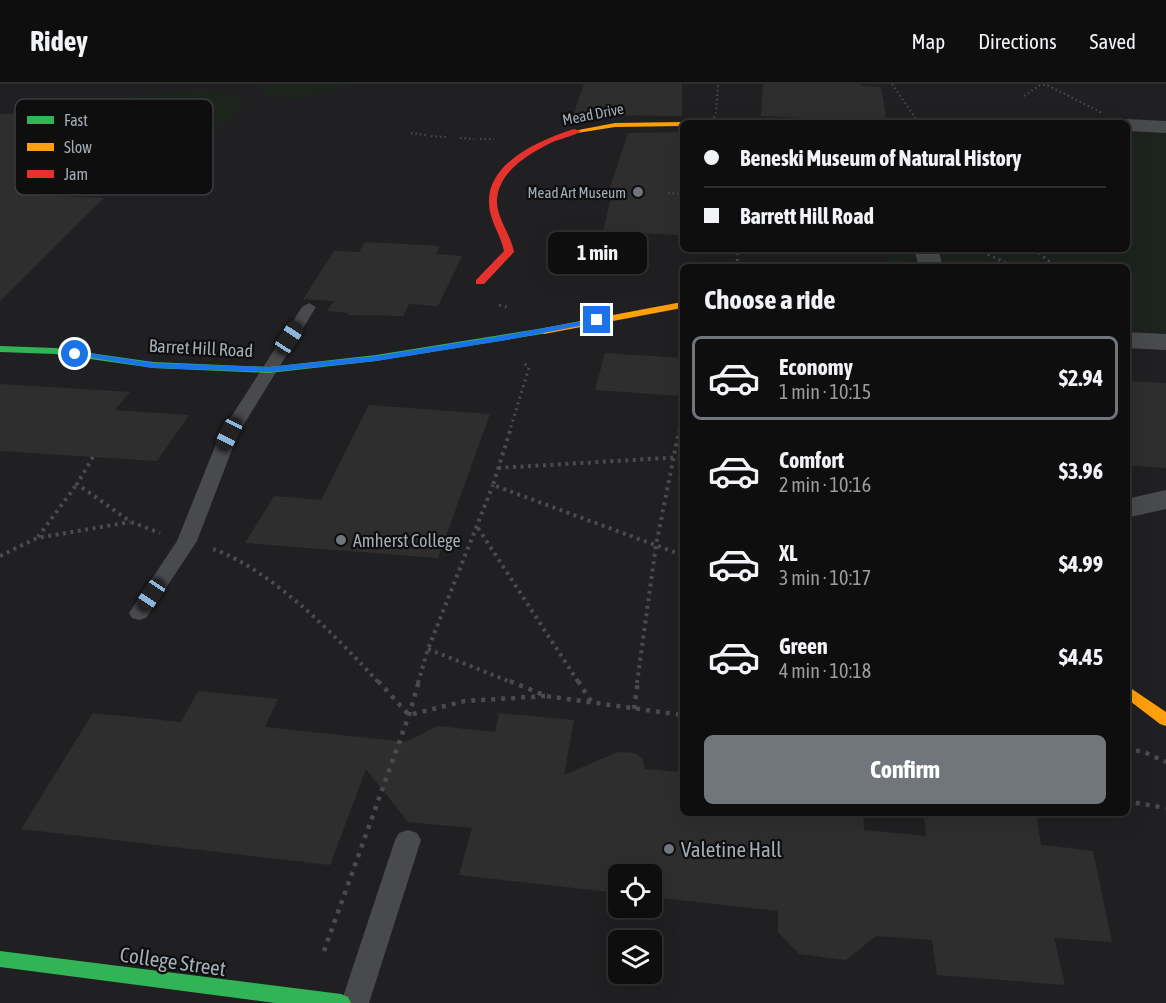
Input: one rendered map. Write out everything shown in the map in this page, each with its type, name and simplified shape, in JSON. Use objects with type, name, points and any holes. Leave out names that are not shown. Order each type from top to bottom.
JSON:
[{"type":"main road","name":"Mead Drive","points":[[480,282],[509,252],[507,231],[495,210],[493,196],[497,182],[519,158],[554,139],[595,127],[634,123],[680,124]]},
{"type":"main road","name":"Barret Hill Road","points":[[0,349],[55,351],[153,365],[269,370],[376,358],[507,338],[680,305]]},
{"type":"main road","points":[[1130,693],[1166,720]]},
{"type":"main road","name":"College Street","points":[[0,958],[341,1003]]},
{"type":"street","points":[[1130,125],[1166,127]]},
{"type":"street","points":[[1130,340],[1166,342]]},
{"type":"street","points":[[1130,508],[1166,500]]},
{"type":"lane","points":[[139,612],[188,542],[216,471],[222,448],[309,307]]},
{"type":"lane","points":[[355,1003],[408,840]]},
{"type":"path","points":[[713,120],[716,112],[718,84]]},
{"type":"path","points":[[892,84],[901,92],[910,115],[916,120]]},
{"type":"path","points":[[411,133],[426,135]]},
{"type":"path","points":[[431,135],[446,137]]},
{"type":"path","points":[[460,138],[474,139]]},
{"type":"path","points":[[480,139],[494,139]]},
{"type":"path","points":[[668,193],[680,194]]},
{"type":"path","points":[[983,252],[1008,264]]},
{"type":"path","points":[[1038,252],[1052,264]]},
{"type":"path","points":[[324,951],[409,715],[428,649],[493,485],[530,368],[517,355]]},
{"type":"path","points":[[634,709],[656,545],[680,427]]},
{"type":"path","points":[[37,537],[77,484],[93,457]]},
{"type":"path","points":[[498,468],[680,457]]},
{"type":"path","points":[[77,484],[130,522],[164,534]]},
{"type":"path","points":[[493,485],[680,554]]},
{"type":"path","points":[[0,556],[37,537],[130,522]]},
{"type":"path","points":[[478,527],[592,703]]},
{"type":"path","points":[[205,547],[224,553],[266,579],[334,634],[409,715]]},
{"type":"path","points":[[428,649],[546,696]]},
{"type":"path","points":[[409,715],[465,701],[546,696],[680,714]]},
{"type":"path","points":[[1130,750],[1144,752],[1166,762]]},
{"type":"path","points":[[1130,802],[1166,808]]},
{"type":"shaded area","name":"Amherst College","points":[[0,84],[1166,84],[1166,1003],[0,1003]]},
{"type":"shaded area","points":[[260,84],[355,84],[290,100],[261,93]]},
{"type":"shaded area","points":[[195,90],[228,93],[244,103],[234,116],[213,132],[213,99],[116,98]]},
{"type":"shaded area","points":[[1130,131],[1166,136],[1166,331],[1130,328],[1130,264],[926,264],[910,260],[903,264],[885,264],[888,252],[1130,252]]},
{"type":"building","points":[[584,84],[682,84],[682,116],[573,115]]},
{"type":"building","points":[[763,84],[862,84],[862,86],[881,87],[886,120],[800,120],[800,118],[761,116]]},
{"type":"building","points":[[0,114],[15,114],[15,195],[104,198],[0,301]]},
{"type":"building","points":[[680,132],[680,235],[603,232],[611,197],[607,197],[628,133]]},
{"type":"building","points":[[365,242],[440,246],[436,254],[462,256],[438,306],[409,304],[403,316],[348,315],[349,313],[327,311],[334,301],[303,299],[334,251],[359,252]]},
{"type":"building","points":[[605,353],[680,358],[680,396],[595,390]]},
{"type":"building","points":[[1130,381],[1166,383],[1166,468],[1130,465]]},
{"type":"building","points":[[0,384],[130,392],[115,410],[189,415],[157,461],[0,451]]},
{"type":"building","points":[[369,405],[490,414],[438,558],[245,543],[274,496],[321,500]]},
{"type":"building","name":"Valetine Hall","points":[[198,691],[278,699],[265,727],[406,742],[437,726],[495,732],[499,713],[574,720],[564,775],[618,752],[635,753],[642,758],[645,769],[680,772],[680,816],[863,816],[864,830],[926,836],[924,816],[1036,816],[1041,845],[1093,851],[1112,942],[1054,938],[1065,985],[937,975],[932,940],[876,936],[846,960],[799,954],[778,932],[778,911],[662,898],[662,864],[608,864],[608,892],[459,875],[472,828],[408,822],[366,769],[330,865],[21,829],[93,713],[181,722]]},
{"type":"traffic: fast","points":[[0,349],[55,351],[153,365],[269,370],[376,358],[544,331]]},
{"type":"traffic: fast","points":[[0,959],[341,1003]]},
{"type":"traffic: slow","points":[[577,131],[615,125],[680,124]]},
{"type":"traffic: slow","points":[[544,331],[680,305]]},
{"type":"traffic: slow","points":[[1130,693],[1166,720]]},
{"type":"traffic: jam","points":[[480,282],[509,252],[493,203],[494,190],[500,178],[510,166],[537,147],[577,131]]},
{"type":"place","name":"Mead Art Museum","points":[[638,192]]},
{"type":"place","name":"Amherst College","points":[[341,540]]},
{"type":"place","name":"Valetine Hall","points":[[669,849]]},
{"type":"route","points":[[75,354],[153,365],[269,370],[376,358],[507,338],[597,320]]}]
